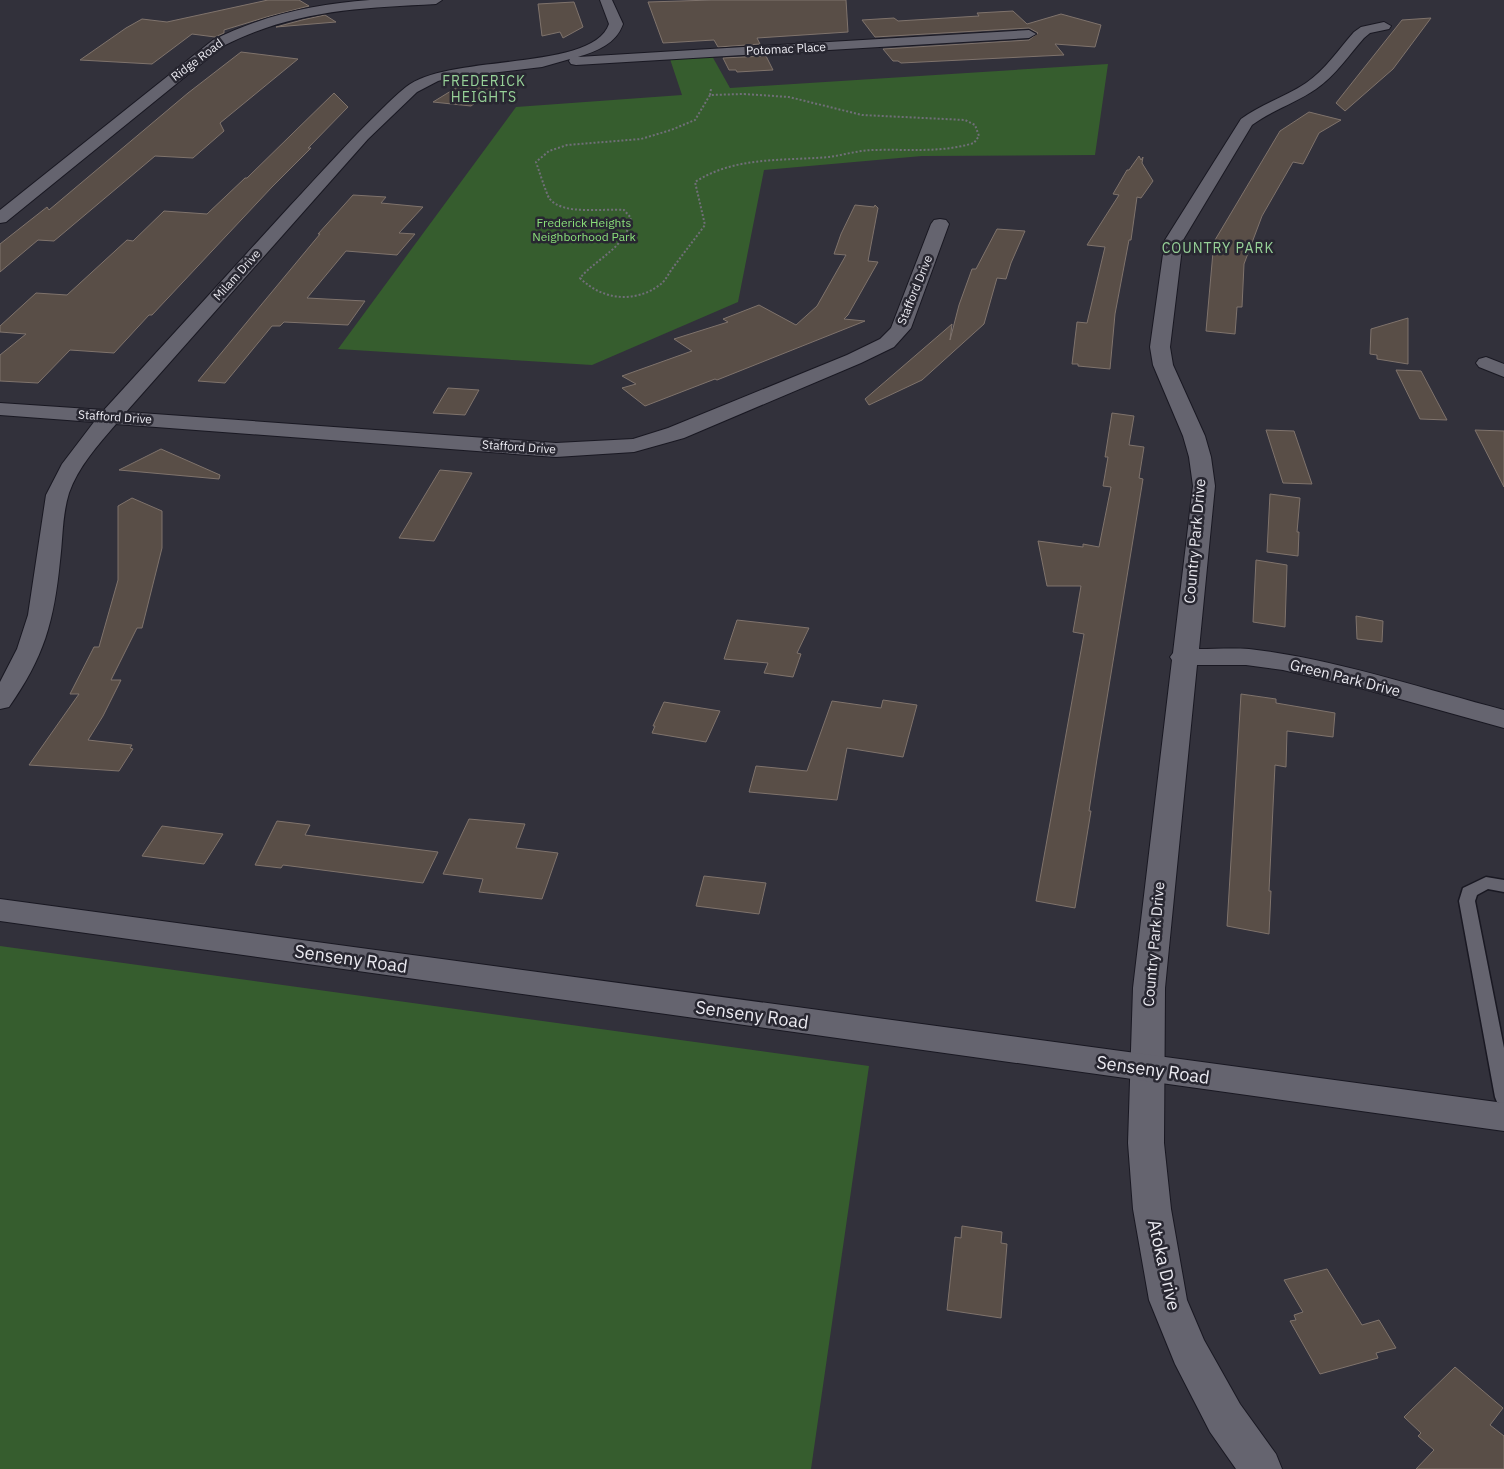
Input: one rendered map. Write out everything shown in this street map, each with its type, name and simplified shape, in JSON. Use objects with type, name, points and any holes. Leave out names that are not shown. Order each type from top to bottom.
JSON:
[{"type":"street","name":"Ridge Road","points":[[0,218],[218,43],[231,35],[264,22],[296,13],[345,6],[436,0]]},
{"type":"street","name":"Milam Drive","points":[[0,701],[29,655],[41,620],[58,495],[69,471],[88,443],[110,417],[363,136],[412,89],[433,78],[461,71],[542,63],[592,48],[611,35],[616,24],[606,0]]},
{"type":"street","name":"Country Park Drive","points":[[1146,1069],[1148,988],[1204,486],[1200,457],[1194,436],[1163,365],[1160,347],[1174,240],[1246,122],[1261,111],[1310,87],[1322,77],[1359,35],[1366,30],[1384,26]]},
{"type":"street","name":"Potomac Place","points":[[542,63],[1030,34]]},
{"type":"street","name":"Stafford Drive","points":[[0,410],[556,450],[634,446],[706,422],[887,343],[901,328],[940,224]]},
{"type":"street","name":"Green Park Drive","points":[[1184,657],[1246,657],[1283,662],[1369,682],[1504,719]]},
{"type":"street","name":"Senseny Road","points":[[0,910],[1504,1117]]},
{"type":"street","name":"Atoka Drive","points":[[1146,1069],[1146,1143],[1152,1209],[1168,1300],[1189,1351],[1225,1418],[1261,1469]]},
{"type":"lane","points":[[1504,886],[1486,884],[1469,892],[1467,901],[1498,1035],[1504,1097]]},
{"type":"path","points":[[710,95],[744,94],[789,97],[862,115],[965,120],[975,125],[979,136],[974,143],[944,150],[873,150],[824,157],[762,162],[731,167],[708,174],[695,182],[704,225],[660,284],[635,297],[613,297],[597,292],[580,278],[619,246],[628,235],[631,218],[624,210],[609,208],[573,210],[549,200],[542,174],[536,162],[549,151],[568,146],[641,139],[695,120],[703,109],[711,89]]},
{"type":"green space","name":"Frederick Heights Neighborhood Park","points":[[712,56],[730,88],[1108,64],[1095,155],[922,156],[764,170],[738,302],[592,365],[338,349],[516,107],[682,95],[670,59]]},
{"type":"green space","points":[[0,946],[869,1066],[811,1469],[0,1469]]},
{"type":"building","points":[[268,0],[299,0],[309,6],[224,30],[224,33],[215,37],[192,34],[152,64],[80,60],[142,19],[167,22]]},
{"type":"building","points":[[846,0],[848,32],[757,38],[760,44],[718,47],[714,40],[663,43],[648,2]]},
{"type":"building","points":[[574,2],[583,27],[563,38],[560,32],[542,36],[538,4]]},
{"type":"building","points":[[1013,11],[1027,24],[1061,14],[1101,25],[1095,47],[1055,44],[1064,55],[901,63],[893,61],[883,49],[1029,40],[1038,33],[1029,28],[875,37],[862,20],[894,18],[898,21],[979,16],[977,13]]},
{"type":"building","points":[[325,15],[336,22],[276,27],[302,20]]},
{"type":"building","points":[[1431,18],[1393,69],[1345,111],[1336,103],[1402,20]]},
{"type":"building","points":[[241,52],[298,59],[220,123],[224,131],[193,158],[155,156],[54,241],[38,240],[0,272],[0,244],[47,207],[49,210],[188,93]]},
{"type":"building","points":[[766,56],[773,70],[737,72],[736,70],[729,70],[723,58]]},
{"type":"building","points":[[511,76],[471,106],[433,102],[472,78]]},
{"type":"building","points":[[334,93],[348,107],[114,353],[70,350],[38,383],[0,381],[0,355],[26,334],[0,332],[0,326],[36,293],[67,295],[127,240],[133,241],[164,211],[207,214],[247,178]]},
{"type":"building","points":[[1309,112],[1341,120],[1319,133],[1303,164],[1293,162],[1262,216],[1244,264],[1242,307],[1237,307],[1235,334],[1206,331],[1215,240],[1280,131]]},
{"type":"building","points":[[1139,156],[1141,160],[1143,157],[1142,163],[1153,181],[1141,198],[1137,197],[1131,240],[1129,240],[1115,314],[1110,369],[1078,366],[1078,364],[1072,364],[1077,322],[1087,323],[1105,247],[1087,245],[1119,195],[1113,194],[1127,170],[1129,170]]},
{"type":"building","points":[[353,195],[386,197],[381,203],[423,207],[399,233],[415,234],[397,255],[346,251],[307,298],[365,301],[348,325],[284,322],[280,326],[272,326],[225,383],[198,381],[320,234],[318,234]]},
{"type":"building","points":[[855,205],[874,207],[875,205],[878,208],[868,261],[878,262],[844,319],[865,321],[717,380],[715,379],[645,406],[622,388],[636,384],[622,376],[692,351],[674,339],[728,322],[723,319],[759,305],[796,325],[817,306],[846,255],[834,254]]},
{"type":"building","points":[[997,229],[1025,231],[1006,279],[997,278],[984,324],[922,380],[869,405],[865,399],[952,324],[950,340],[959,305],[972,269],[976,269]]},
{"type":"building","points":[[1408,318],[1408,364],[1377,359],[1377,355],[1370,354],[1371,329]]},
{"type":"building","points":[[1396,370],[1421,371],[1447,420],[1420,419]]},
{"type":"building","points":[[448,388],[479,390],[465,415],[433,413]]},
{"type":"building","points":[[1112,413],[1134,416],[1129,445],[1144,447],[1139,478],[1143,479],[1097,759],[1089,811],[1091,811],[1075,908],[1036,901],[1084,634],[1073,632],[1081,586],[1047,586],[1038,541],[1083,547],[1083,544],[1099,547],[1111,487],[1103,486],[1108,457],[1105,457]]},
{"type":"building","points":[[1266,430],[1294,431],[1312,484],[1283,483]]},
{"type":"building","points":[[1475,430],[1504,431],[1504,487]]},
{"type":"building","points":[[161,449],[220,475],[219,479],[119,470]]},
{"type":"building","points":[[440,470],[472,473],[434,541],[399,538]]},
{"type":"building","points":[[1270,494],[1300,498],[1297,532],[1299,532],[1298,556],[1267,552]]},
{"type":"building","points":[[132,498],[162,511],[162,548],[142,628],[137,628],[111,680],[121,680],[103,716],[88,740],[132,745],[130,748],[133,749],[119,771],[29,765],[79,694],[70,694],[94,647],[99,647],[118,580],[118,506]]},
{"type":"building","points":[[1256,560],[1287,565],[1285,627],[1253,622]]},
{"type":"building","points":[[1356,616],[1383,621],[1382,642],[1357,639]]},
{"type":"building","points":[[737,620],[809,628],[797,653],[801,654],[793,677],[764,673],[768,663],[724,659]]},
{"type":"building","points":[[1241,694],[1276,699],[1276,703],[1335,713],[1333,737],[1287,731],[1286,767],[1275,765],[1269,891],[1271,891],[1269,934],[1227,926]]},
{"type":"building","points":[[883,700],[917,705],[903,757],[847,748],[837,800],[749,792],[756,766],[807,771],[832,701],[881,708]]},
{"type":"building","points":[[664,702],[720,711],[706,742],[652,733],[655,726],[653,726]]},
{"type":"building","points":[[469,819],[525,824],[516,848],[558,853],[542,899],[479,892],[483,879],[443,874]]},
{"type":"building","points":[[277,821],[310,825],[305,835],[438,852],[423,883],[283,865],[281,868],[255,865]]},
{"type":"building","points":[[162,826],[223,834],[204,864],[142,856]]},
{"type":"building","points":[[704,876],[766,883],[759,914],[696,906]]},
{"type":"building","points":[[962,1226],[1002,1232],[1001,1243],[1007,1244],[1001,1318],[947,1310],[955,1237],[961,1238]]},
{"type":"building","points":[[1327,1269],[1362,1325],[1379,1320],[1396,1348],[1376,1353],[1378,1358],[1320,1374],[1290,1321],[1296,1320],[1294,1315],[1303,1312],[1284,1280]]},
{"type":"building","points":[[1455,1367],[1503,1408],[1490,1425],[1504,1436],[1504,1469],[1416,1469],[1434,1450],[1418,1436],[1421,1433],[1404,1417]]},
{"type":"district","name":"FREDERICK HEIGHTS","points":[[484,89]]},
{"type":"district","name":"COUNTRY PARK","points":[[1218,248]]}]
